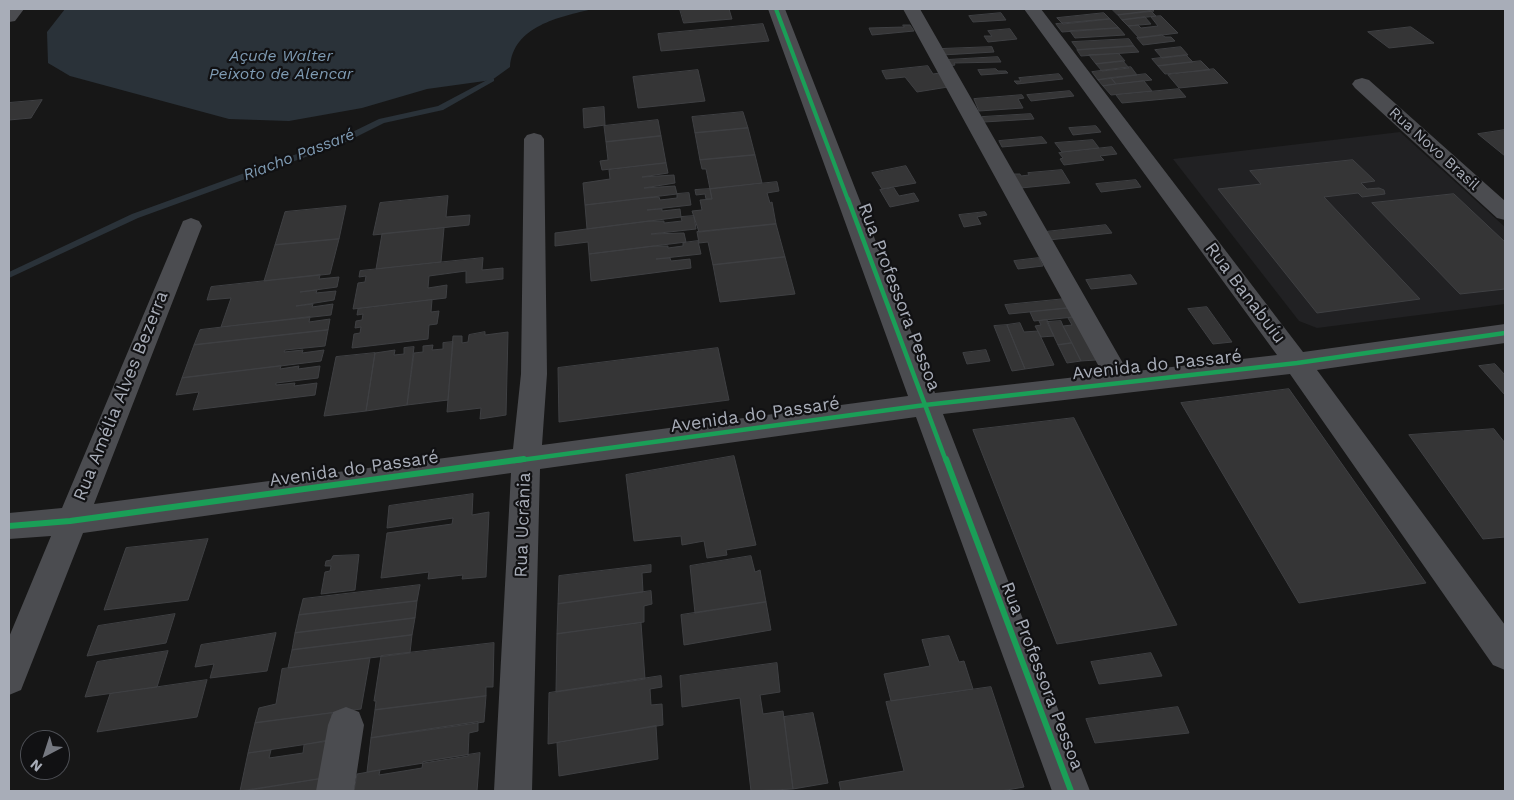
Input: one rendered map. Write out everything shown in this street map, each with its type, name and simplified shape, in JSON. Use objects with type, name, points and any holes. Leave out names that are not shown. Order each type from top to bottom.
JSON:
[{"type":"street","points":[[9,17],[15,9]]},
{"type":"street","name":"Rua Professora Pessoa","points":[[776,9],[1071,791]]},
{"type":"street","points":[[911,9],[1121,383]]},
{"type":"street","name":"Rua Banabuíu","points":[[1032,9],[1297,363],[1505,653]]},
{"type":"street","name":"Rua Novo Brasil","points":[[1362,84],[1505,213]]},
{"type":"street","name":"Rua Ucrânia","points":[[513,791],[526,460],[534,374],[534,139]]},
{"type":"street","name":"Rua Amélia Alves Bezerra","points":[[9,678],[70,521],[191,226]]},
{"type":"street","name":"Avenida do Passaré","points":[[9,526],[70,521],[925,405],[1297,363],[1505,333]]},
{"type":"street","points":[[335,791],[346,725]]},
{"type":"shaded area","points":[[1400,132],[1505,227],[1505,304],[1317,328],[1299,321],[1173,159]]},
{"type":"water","name":"Açude Walter Peixoto de Alencar","points":[[65,9],[593,9],[553,20],[529,33],[519,42],[513,53],[510,67],[492,80],[427,89],[362,108],[289,121],[229,119],[70,76],[48,63],[47,32]]},
{"type":"building","points":[[680,9],[729,9],[732,19],[684,23]]},
{"type":"building","points":[[1112,9],[1151,9],[1154,11],[1118,15]]},
{"type":"building","points":[[1151,11],[1156,16],[1122,20],[1118,15]]},
{"type":"building","points":[[1001,13],[1006,20],[973,22],[969,16]]},
{"type":"building","points":[[1104,13],[1110,19],[1063,24],[1057,18]]},
{"type":"building","points":[[1161,16],[1178,33],[1139,38],[1128,26],[1138,25],[1141,28],[1158,26],[1151,17]]},
{"type":"building","points":[[1145,17],[1151,24],[1128,26],[1122,20]]},
{"type":"building","points":[[1110,19],[1119,28],[1062,32],[1056,24]]},
{"type":"building","points":[[763,24],[769,41],[661,51],[658,34]]},
{"type":"building","points":[[903,25],[910,25],[914,31],[872,35],[869,28],[904,27]]},
{"type":"building","points":[[1411,27],[1434,43],[1389,48],[1368,32]]},
{"type":"building","points":[[1119,28],[1125,35],[1075,38],[1070,31]]},
{"type":"building","points":[[1010,29],[1017,39],[988,42],[984,36],[992,36],[988,31]]},
{"type":"building","points":[[1162,35],[1171,37],[1175,41],[1143,45],[1137,38]]},
{"type":"building","points":[[1129,39],[1134,46],[1078,50],[1072,42]]},
{"type":"building","points":[[1134,46],[1139,52],[1081,56],[1077,50]]},
{"type":"building","points":[[992,47],[994,52],[942,55],[940,49]]},
{"type":"building","points":[[1181,47],[1188,55],[1162,58],[1155,50]]},
{"type":"building","points":[[1119,54],[1125,61],[1096,64],[1089,55]]},
{"type":"building","points":[[1186,55],[1193,62],[1158,66],[1152,59]]},
{"type":"building","points":[[998,57],[1001,62],[954,63],[955,65],[949,66],[946,60]]},
{"type":"building","points":[[1123,61],[1129,68],[1102,71],[1096,64]]},
{"type":"building","points":[[1201,61],[1210,70],[1165,74],[1158,66]]},
{"type":"building","points":[[928,66],[933,74],[940,73],[948,87],[917,92],[905,77],[886,79],[882,71]]},
{"type":"building","points":[[1131,67],[1137,75],[1098,80],[1092,72]]},
{"type":"building","points":[[996,69],[1008,73],[981,75],[978,70]]},
{"type":"building","points":[[1214,69],[1228,83],[1179,88],[1168,75]]},
{"type":"building","points":[[698,70],[705,101],[638,108],[633,77]]},
{"type":"building","points":[[1059,74],[1063,79],[1017,84],[1014,81],[1021,81],[1019,78]]},
{"type":"building","points":[[1146,74],[1152,80],[1116,84],[1111,78]]},
{"type":"building","points":[[1111,78],[1116,84],[1103,86],[1098,80]]},
{"type":"building","points":[[1144,81],[1152,91],[1111,95],[1103,86]]},
{"type":"building","points":[[1179,89],[1186,97],[1122,103],[1116,95]]},
{"type":"building","points":[[1070,91],[1074,96],[1031,101],[1027,95]]},
{"type":"building","points":[[1022,95],[1024,98],[1018,99],[1023,108],[979,111],[974,99]]},
{"type":"building","points":[[42,100],[31,118],[9,120],[9,103]]},
{"type":"building","points":[[604,107],[605,125],[584,128],[583,109]]},
{"type":"building","points":[[743,112],[748,128],[695,133],[692,117]]},
{"type":"building","points":[[1031,114],[1034,119],[984,122],[982,117]]},
{"type":"building","points":[[658,120],[661,136],[606,142],[604,126]]},
{"type":"building","points":[[1096,126],[1101,132],[1073,135],[1069,128]]},
{"type":"building","points":[[748,128],[755,155],[700,160],[695,133]]},
{"type":"building","points":[[1505,130],[1505,156],[1478,134]]},
{"type":"building","points":[[661,136],[666,163],[602,170],[600,161],[608,160],[606,142]]},
{"type":"building","points":[[1042,137],[1047,143],[1002,147],[999,141]]},
{"type":"building","points":[[1093,140],[1099,148],[1062,152],[1055,143]]},
{"type":"building","points":[[1112,147],[1117,154],[1100,156],[1104,160],[1064,165],[1060,159],[1063,158],[1059,153]]},
{"type":"building","points":[[755,155],[762,183],[710,189],[706,169],[702,169],[700,160]]},
{"type":"building","points":[[1353,160],[1375,181],[1361,183],[1367,189],[1379,188],[1384,190],[1385,194],[1362,197],[1358,193],[1324,197],[1420,299],[1317,313],[1218,189],[1261,184],[1250,171]]},
{"type":"building","points":[[666,163],[668,173],[642,177],[674,175],[675,183],[644,188],[675,186],[677,194],[585,205],[583,183],[610,179],[609,170]]},
{"type":"building","points":[[906,166],[916,183],[882,189],[872,173]]},
{"type":"building","points":[[1062,170],[1070,183],[1021,188],[1014,174],[1020,174],[1021,176],[1029,175],[1028,173]]},
{"type":"building","points":[[1136,180],[1141,187],[1101,192],[1096,184]]},
{"type":"building","points":[[777,182],[779,191],[767,193],[770,203],[772,202],[776,224],[699,232],[692,211],[702,210],[700,200],[712,199],[710,189]]},
{"type":"building","points":[[894,188],[899,196],[914,193],[919,201],[890,207],[880,190]]},
{"type":"building","points":[[710,189],[712,199],[706,199],[705,194],[696,195],[695,190]]},
{"type":"building","points":[[689,193],[691,205],[647,210],[680,209],[681,217],[587,229],[585,205],[659,197],[660,200],[677,198],[677,194]]},
{"type":"building","points":[[1454,194],[1505,242],[1505,289],[1460,294],[1372,203]]},
{"type":"building","points":[[448,196],[446,217],[470,215],[469,225],[373,235],[380,203]]},
{"type":"building","points":[[346,206],[339,239],[275,245],[285,212]]},
{"type":"building","points":[[985,212],[987,215],[977,217],[981,224],[964,227],[959,215]]},
{"type":"building","points":[[694,216],[696,229],[651,234],[684,233],[686,242],[589,254],[588,242],[555,246],[555,233],[649,221],[664,221],[664,223],[682,221],[681,217]]},
{"type":"building","points":[[776,224],[785,257],[713,265],[708,242],[699,243],[697,232]]},
{"type":"building","points":[[1106,225],[1112,233],[1049,240],[1045,232]]},
{"type":"building","points":[[444,228],[441,262],[376,269],[382,234]]},
{"type":"building","points":[[339,239],[330,274],[264,281],[275,245]]},
{"type":"building","points":[[698,241],[701,254],[656,259],[670,258],[671,261],[690,259],[691,268],[591,281],[589,254],[654,246],[668,246],[668,248]]},
{"type":"building","points":[[785,257],[795,294],[720,302],[713,265]]},
{"type":"building","points":[[483,258],[482,270],[503,268],[503,279],[466,283],[466,271],[429,276],[428,288],[447,285],[446,298],[353,309],[358,283],[365,282],[366,276],[359,277],[360,271]]},
{"type":"building","points":[[1039,258],[1043,266],[1018,269],[1014,261]]},
{"type":"building","points":[[320,275],[319,279],[339,277],[337,287],[300,292],[317,290],[316,293],[336,291],[334,300],[296,306],[313,304],[312,307],[333,304],[331,315],[221,327],[231,298],[207,300],[211,287]]},
{"type":"building","points":[[1131,275],[1137,284],[1091,289],[1086,280]]},
{"type":"building","points":[[1065,299],[1069,308],[1009,314],[1005,305]]},
{"type":"building","points":[[432,300],[431,312],[439,311],[437,324],[429,325],[428,339],[352,348],[354,334],[360,333],[361,327],[355,328],[356,321],[362,320],[363,314],[357,315],[358,309]]},
{"type":"building","points":[[1207,307],[1232,342],[1213,344],[1188,309]]},
{"type":"building","points":[[1069,308],[1074,317],[1034,321],[1030,312]]},
{"type":"building","points":[[310,317],[309,322],[330,319],[328,330],[194,345],[200,330]]},
{"type":"building","points":[[1074,317],[1096,360],[1081,361],[1063,326],[1072,325],[1068,318]]},
{"type":"building","points":[[1047,320],[1054,336],[1041,337],[1035,326],[1041,325],[1039,321]]},
{"type":"building","points":[[1061,321],[1072,343],[1058,345],[1047,322]]},
{"type":"building","points":[[1020,323],[1024,332],[1038,331],[1054,365],[1025,369],[1007,325]]},
{"type":"building","points":[[1007,325],[1025,369],[1012,371],[994,326]]},
{"type":"building","points":[[328,330],[325,346],[285,350],[284,352],[303,350],[302,353],[324,350],[321,361],[182,378],[194,345]]},
{"type":"building","points":[[485,332],[485,335],[508,332],[506,415],[480,419],[481,408],[447,412],[453,336],[462,336],[462,343],[468,342],[469,335]]},
{"type":"building","points":[[453,342],[448,400],[407,405],[414,353],[423,352],[423,346],[433,345],[432,350],[443,349],[443,343]]},
{"type":"building","points":[[1072,343],[1081,361],[1067,363],[1058,345]]},
{"type":"building","points":[[414,347],[407,405],[366,411],[375,353],[395,350],[394,355],[404,354],[404,348]]},
{"type":"building","points":[[718,348],[729,400],[559,422],[558,368]]},
{"type":"building","points":[[986,350],[990,361],[967,364],[963,353]]},
{"type":"building","points":[[375,353],[366,411],[324,416],[336,357]]},
{"type":"building","points":[[1495,364],[1505,375],[1505,395],[1479,366]]},
{"type":"building","points":[[281,366],[280,369],[299,366],[298,369],[320,366],[318,378],[276,383],[276,385],[295,383],[294,386],[317,383],[315,395],[193,410],[199,392],[176,395],[182,378]]},
{"type":"building","points":[[1289,389],[1426,583],[1299,603],[1181,403]]},
{"type":"building","points":[[1074,418],[1177,625],[1057,644],[973,430]]},
{"type":"building","points":[[1494,429],[1505,443],[1505,537],[1483,539],[1409,435]]},
{"type":"building","points":[[734,456],[756,545],[726,550],[727,555],[707,558],[704,541],[682,545],[681,536],[634,541],[626,475]]},
{"type":"building","points":[[473,494],[472,515],[489,512],[486,577],[462,579],[463,575],[428,579],[429,572],[381,578],[387,533],[452,524],[453,518],[387,528],[389,506]]},
{"type":"building","points":[[208,539],[188,600],[104,610],[126,548]]},
{"type":"building","points":[[359,555],[355,590],[321,594],[325,572],[330,571],[331,566],[325,566],[326,561],[331,560],[333,556]]},
{"type":"building","points":[[751,556],[755,572],[760,570],[766,602],[695,613],[690,566]]},
{"type":"building","points":[[651,565],[651,572],[642,573],[643,592],[558,604],[559,576]]},
{"type":"building","points":[[420,585],[417,601],[299,615],[303,599]]},
{"type":"building","points":[[651,591],[652,604],[644,606],[644,622],[557,634],[558,604]]},
{"type":"building","points":[[417,601],[415,618],[295,633],[299,615]]},
{"type":"building","points":[[766,602],[771,630],[684,645],[681,615]]},
{"type":"building","points":[[175,614],[166,643],[87,656],[98,626]]},
{"type":"building","points":[[415,618],[412,635],[292,650],[295,633]]},
{"type":"building","points":[[641,623],[645,679],[556,692],[557,634]]},
{"type":"building","points":[[276,633],[267,671],[210,678],[214,664],[195,667],[201,645]]},
{"type":"building","points":[[412,635],[410,653],[288,668],[292,650]]},
{"type":"building","points":[[949,636],[959,662],[964,661],[973,689],[891,701],[884,674],[930,666],[922,640]]},
{"type":"building","points":[[494,643],[493,687],[486,687],[486,696],[375,710],[376,701],[374,701],[381,656]]},
{"type":"building","points":[[168,651],[157,687],[85,697],[97,662]]},
{"type":"building","points":[[1151,653],[1162,676],[1099,684],[1091,662]]},
{"type":"building","points":[[370,658],[361,709],[255,723],[259,708],[276,704],[282,669]]},
{"type":"building","points":[[777,663],[780,692],[760,695],[763,714],[783,711],[793,789],[751,791],[740,698],[682,707],[680,676]]},
{"type":"building","points":[[661,676],[662,687],[650,689],[651,705],[662,704],[663,725],[548,744],[549,693]]},
{"type":"building","points":[[207,680],[197,717],[97,732],[110,694]]},
{"type":"building","points":[[991,687],[1024,787],[1001,791],[841,791],[839,782],[904,771],[886,702]]},
{"type":"building","points":[[486,696],[484,722],[371,738],[375,710]]},
{"type":"building","points":[[1178,707],[1189,733],[1095,743],[1086,719]]},
{"type":"building","points":[[332,713],[328,741],[248,753],[255,723]]},
{"type":"building","points":[[813,713],[828,783],[793,789],[784,717]]},
{"type":"building","points":[[478,722],[478,731],[469,733],[468,756],[367,772],[371,738]]},
{"type":"building","points":[[656,726],[658,759],[559,776],[557,743]]},
{"type":"building","points":[[331,740],[325,778],[240,791],[248,753],[271,750],[269,758],[303,753],[304,745]]},
{"type":"building","points":[[480,753],[477,791],[354,791],[357,774],[380,770],[379,775],[422,768],[423,762]]},
{"type":"building","points":[[325,778],[323,791],[244,791],[305,781]]},
{"type":"waterway","name":"Riacho Passaré","points":[[9,275],[135,216],[341,141],[382,121],[440,108],[492,80],[482,71]]},
{"type":"cycle path","points":[[776,9],[1071,791]]},
{"type":"cycle path","points":[[9,526],[70,521],[925,405],[1297,363],[1505,333]]}]
